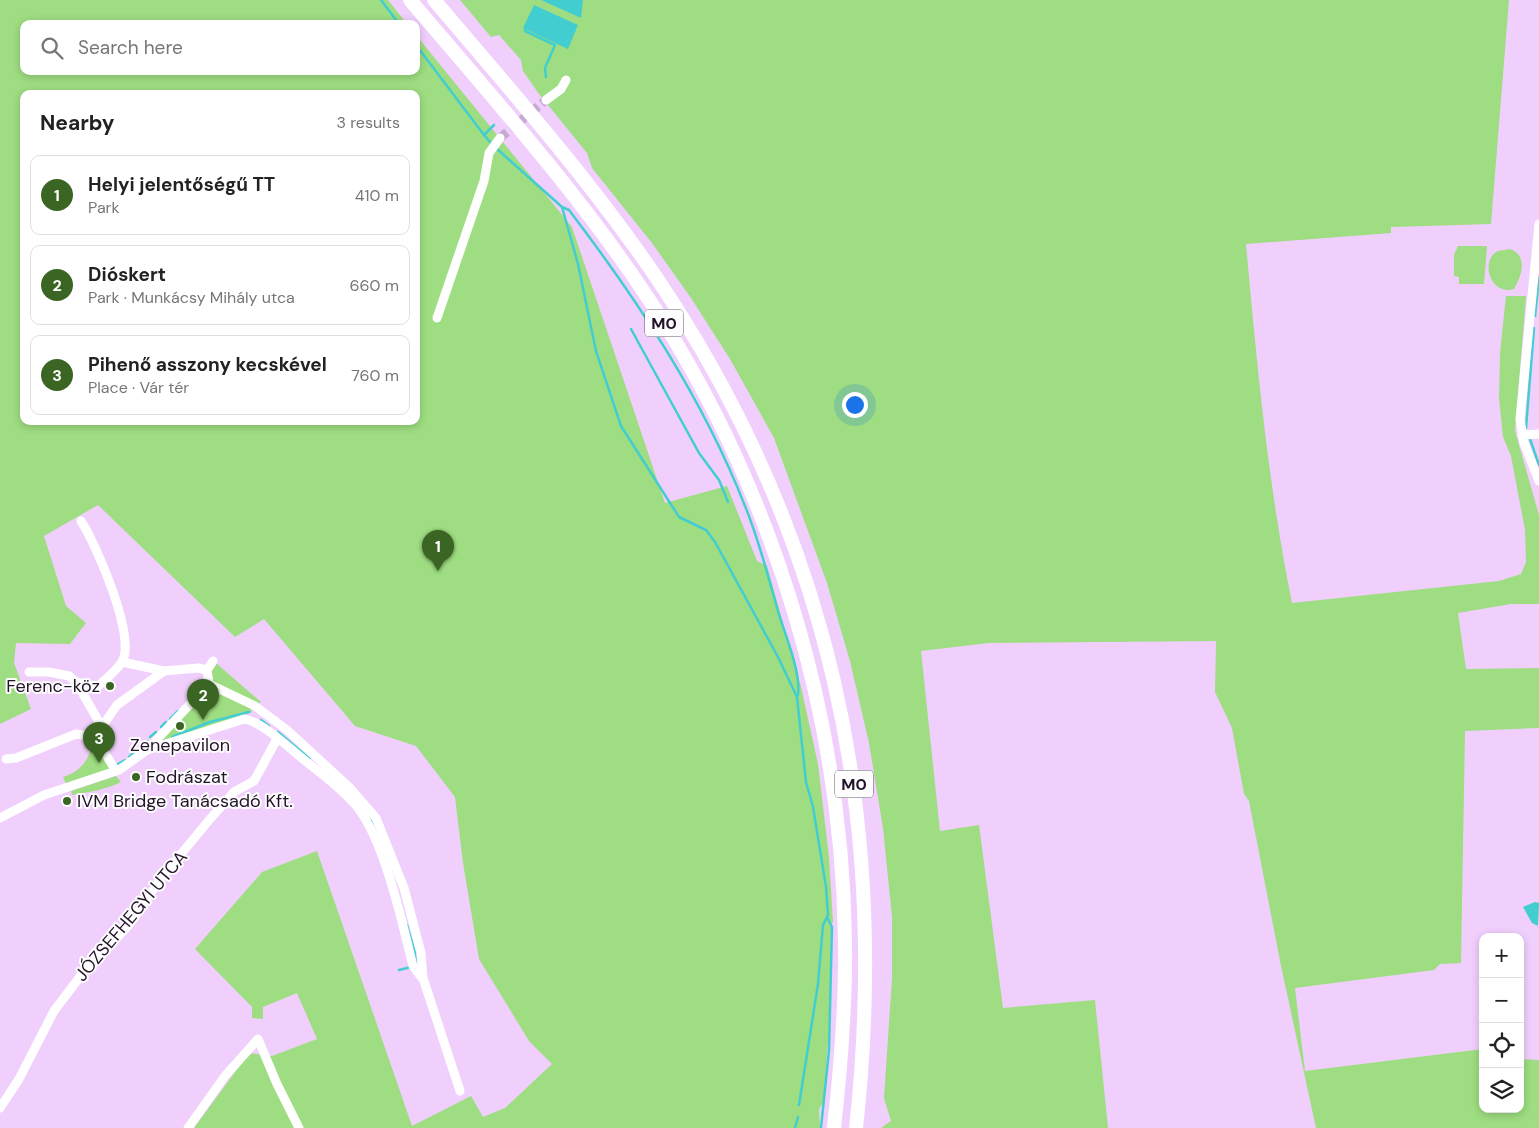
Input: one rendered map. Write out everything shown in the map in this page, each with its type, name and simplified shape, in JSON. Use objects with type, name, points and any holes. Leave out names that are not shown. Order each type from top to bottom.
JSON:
[{"type":"highway","name":"M0","points":[[410,0],[550,166],[610,243],[649,299],[700,385],[727,436],[768,531],[820,713],[838,830],[844,911],[845,986],[834,1128]]},
{"type":"highway","name":"M0","points":[[434,0],[562,153],[654,275],[729,400],[786,523],[810,590],[826,647],[843,721],[860,829],[866,963],[864,1037],[856,1128]]},
{"type":"street","points":[[546,100],[561,89],[566,80]]},
{"type":"street","points":[[437,318],[496,143]]},
{"type":"street","points":[[1539,224],[1535,324],[1520,409],[1522,435],[1539,481]]},
{"type":"street","points":[[1522,435],[1539,434]]},
{"type":"street","points":[[76,682],[97,687],[122,662],[126,639],[122,616],[89,534],[81,521]]},
{"type":"street","points":[[213,661],[207,670],[209,684],[255,713],[287,730],[324,763],[362,801],[376,818],[385,836],[404,888],[421,953],[422,978],[460,1091]]},
{"type":"street","points":[[122,662],[164,671],[198,668],[207,670]]},
{"type":"street","points":[[95,737],[117,705],[164,671]]},
{"type":"street","points":[[29,672],[49,672],[69,676],[76,682],[102,727]]},
{"type":"street","points":[[0,818],[44,795],[116,771],[147,750],[209,684]]},
{"type":"street","points":[[255,713],[277,739],[346,796],[365,818],[383,858],[413,966],[422,978]]},
{"type":"street","points":[[147,750],[244,719],[255,713]]},
{"type":"street","points":[[6,759],[16,758],[76,734],[95,737],[116,771]]},
{"type":"street","name":"JÓZSEFHEGYI UTCA","points":[[0,1108],[19,1079],[54,1011],[82,974],[129,925],[162,876],[210,819],[234,792],[254,781],[277,739]]},
{"type":"street","points":[[188,1128],[225,1076],[258,1038],[276,1084],[299,1128]]},
{"type":"shaded area","points":[[0,0],[388,0],[404,20],[20,20],[20,75],[420,75],[420,40],[572,227],[665,503],[727,486],[757,561],[767,566],[801,687],[818,764],[829,857],[833,922],[831,925],[830,1017],[823,1103],[819,1109],[820,1128],[194,1128],[249,1053],[272,1056],[317,1039],[297,993],[263,1007],[263,1019],[252,1018],[252,1007],[195,949],[262,872],[317,851],[412,1126],[471,1096],[483,1117],[505,1108],[552,1064],[529,1041],[479,959],[463,863],[455,797],[416,746],[355,726],[264,619],[235,637],[98,505],[44,536],[66,606],[86,623],[70,644],[16,643],[14,663],[31,709],[0,724]]},
{"type":"shaded area","points":[[460,0],[1509,0],[1491,224],[1391,227],[1391,233],[1246,244],[1270,469],[1292,603],[1499,581],[1521,574],[1526,562],[1525,530],[1511,456],[1503,437],[1499,398],[1500,353],[1506,296],[1526,296],[1515,431],[1539,515],[1539,604],[1511,604],[1458,613],[1466,669],[1539,668],[1539,728],[1465,731],[1461,963],[1440,964],[1434,970],[1295,988],[1305,1071],[1479,1049],[1479,1113],[1524,1113],[1524,1059],[1539,1060],[1539,1128],[1316,1128],[1281,966],[1249,801],[1244,794],[1232,728],[1215,692],[1216,641],[989,643],[921,651],[940,831],[979,825],[1003,1008],[1095,1000],[1108,1128],[881,1128],[891,1121],[884,1098],[892,978],[892,917],[883,828],[869,743],[850,661],[827,583],[774,438],[730,359],[691,298],[652,243],[592,168],[587,153],[539,94],[523,71],[521,60],[499,35],[491,37]]},
{"type":"shaded area","points":[[541,0],[583,0],[581,18]]},
{"type":"shaded area","points":[[534,5],[578,25],[568,49],[523,28]]},
{"type":"shaded area","points":[[1458,246],[1487,246],[1484,284],[1459,284],[1459,277],[1454,276],[1454,255]]},
{"type":"shaded area","points":[[1510,249],[1519,256],[1522,266],[1514,289],[1505,290],[1493,282],[1490,276],[1489,261],[1492,255],[1498,251]]},
{"type":"shaded area","points":[[216,663],[261,702],[258,704],[213,682],[211,670]]},
{"type":"shaded area","points":[[209,689],[250,707],[252,712],[157,745]]},
{"type":"shaded area","points":[[95,737],[110,770],[66,784],[63,777],[76,771],[85,762]]},
{"type":"shaded area","points":[[116,776],[121,782],[115,785],[72,795],[71,791]]},
{"type":"shaded area","points":[[1535,902],[1539,903],[1538,926],[1532,923],[1523,907]]},
{"type":"waterway","points":[[381,0],[396,20]]},
{"type":"waterway","points":[[525,29],[525,31],[555,45],[545,68],[546,77]]},
{"type":"waterway","points":[[420,50],[484,135]]},
{"type":"waterway","points":[[492,144],[484,135],[494,125]]},
{"type":"waterway","points":[[496,148],[562,207],[569,210],[620,280],[668,352],[710,428],[755,532],[795,664],[798,695]]},
{"type":"waterway","points":[[562,207],[578,264],[596,351],[621,426],[679,517],[706,530],[715,542],[778,657],[797,697],[806,782],[813,807],[826,887],[828,915],[823,925],[818,984],[799,1105]]},
{"type":"waterway","points":[[1535,316],[1539,277]]},
{"type":"waterway","points":[[1526,428],[1534,328]]},
{"type":"waterway","points":[[631,329],[699,453],[719,480],[728,502]]},
{"type":"waterway","points":[[1530,439],[1539,465]]},
{"type":"waterway","points":[[191,696],[202,681]]},
{"type":"waterway","points":[[170,719],[178,711]]},
{"type":"waterway","points":[[172,737],[210,722],[249,712]]},
{"type":"waterway","points":[[261,720],[269,726]]},
{"type":"waterway","points":[[161,727],[166,722]]},
{"type":"waterway","points":[[150,737],[156,732]]},
{"type":"waterway","points":[[278,732],[310,759]]},
{"type":"waterway","points":[[142,746],[147,741]]},
{"type":"waterway","points":[[129,757],[138,749]]},
{"type":"waterway","points":[[118,764],[125,760]]},
{"type":"waterway","points":[[370,817],[376,830]]},
{"type":"waterway","points":[[821,1128],[829,1050],[832,927],[827,917]]},
{"type":"waterway","points":[[407,925],[415,953],[416,965]]},
{"type":"waterway","points":[[399,970],[411,967]]},
{"type":"waterway","points":[[795,1128],[798,1117]]},
{"type":"tunnel","points":[[500,138],[546,100]]},
{"type":"place","name":"Helyi jelentőségű TT","points":[[438,571]]},
{"type":"place","name":"Ferenc-köz","points":[[110,686]]},
{"type":"place","name":"Dióskert","points":[[203,720]]},
{"type":"place","name":"Zenepavilon","points":[[180,726]]},
{"type":"place","name":"Pihenő asszony kecskével","points":[[99,763]]},
{"type":"place","name":"Fodrászat","points":[[136,777]]},
{"type":"place","name":"IVM Bridge Tanácsadó Kft.","points":[[67,801]]}]
